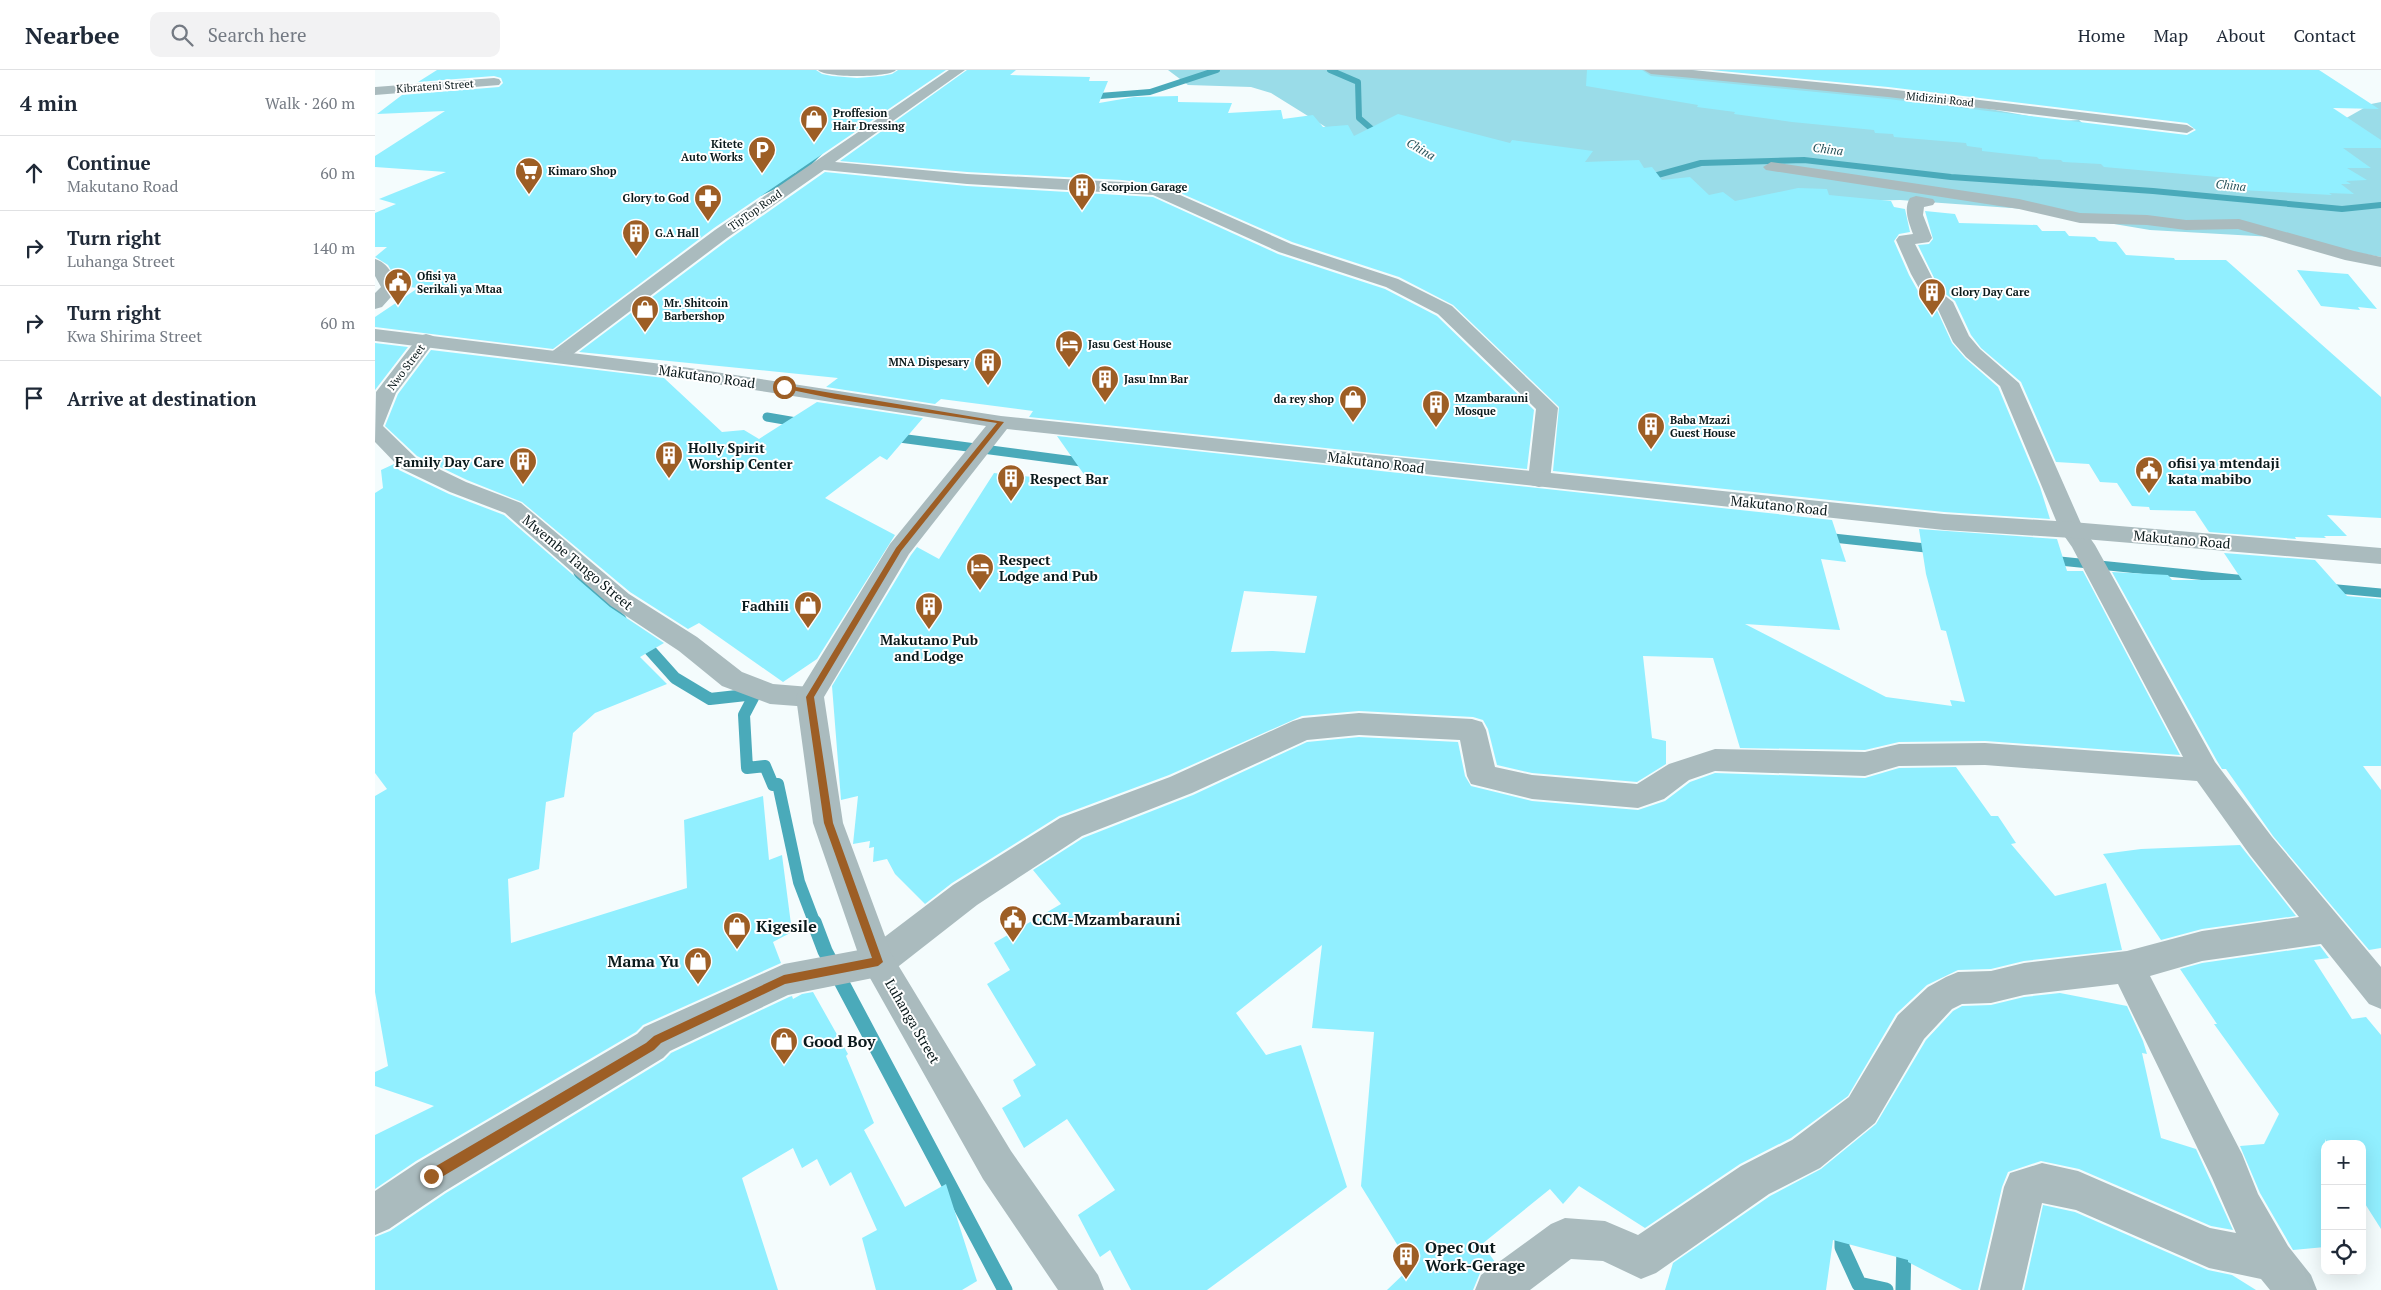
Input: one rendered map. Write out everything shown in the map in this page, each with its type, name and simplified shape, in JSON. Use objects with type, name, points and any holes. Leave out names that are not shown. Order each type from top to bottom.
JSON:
[{"type":"street","points":[[825,70],[871,72],[889,70]]},
{"type":"street","name":"TipTop Road","points":[[557,357],[721,234],[958,70]]},
{"type":"street","name":"Midizini Road","points":[[1651,70],[1693,72],[2022,107],[2187,129]]},
{"type":"street","name":"Kibrateni Street","points":[[375,91],[494,82]]},
{"type":"street","points":[[819,165],[967,179],[1121,186],[1156,190],[1285,248],[1392,282],[1445,310],[1547,408],[1539,480]]},
{"type":"street","points":[[1771,167],[2019,204],[2075,218],[2147,220],[2186,225],[2239,224],[2360,258],[2381,262]]},
{"type":"street","points":[[1927,202],[1916,201],[1915,215],[1923,238],[1905,240],[1920,274],[1932,295],[1944,302],[1960,338],[1973,353],[2009,383],[2072,530],[2205,770],[2261,846],[2381,993]]},
{"type":"street","points":[[375,264],[387,279],[390,288],[375,302]]},
{"type":"street","name":"Makutano Road","points":[[375,335],[784,387],[835,397],[1001,422],[1945,522],[2072,530],[2381,556]]},
{"type":"street","name":"Nwo Street","points":[[375,422],[386,392],[426,340]]},
{"type":"street","points":[[810,697],[899,550],[1001,422]]},
{"type":"street","name":"Mwembe Tango Street","points":[[375,430],[408,463],[458,487],[513,508],[620,600],[688,644],[732,679],[770,694],[810,697]]},
{"type":"street","name":"Luhanga Street","points":[[810,697],[829,823],[878,962],[997,1164],[1083,1290]]},
{"type":"street","points":[[375,1215],[431,1176],[650,1046],[657,1039],[784,980],[878,962],[965,895],[1071,827],[1181,785],[1303,729],[1359,724],[1472,730],[1483,776],[1532,787],[1611,795],[1638,796],[1653,790],[1679,772],[1715,760],[1865,764],[1899,755],[1985,754],[2205,770]]},
{"type":"street","points":[[1496,1290],[1565,1238],[1605,1241],[1641,1258],[1755,1180],[1807,1154],[1862,1110],[1911,1027],[1940,998],[1958,988],[1991,987],[2025,979],[2127,967],[2202,946],[2329,928]]},
{"type":"street","points":[[2127,967],[2228,1168],[2244,1208],[2284,1276]]},
{"type":"street","points":[[2001,1290],[2024,1187],[2042,1183],[2078,1191],[2209,1248],[2284,1276]]},
{"type":"shaded area","points":[[1168,70],[1690,70],[1946,101],[2056,121],[2079,120],[2100,140],[2311,138],[2371,104],[2381,102],[2381,257],[2273,237],[2150,230],[2025,209],[1900,200],[1633,207],[1427,190],[1271,93],[1251,87],[1188,85]]},
{"type":"building","points":[[437,70],[816,70],[822,74],[832,76],[857,78],[882,76],[892,74],[898,70],[946,70],[714,228],[553,349],[375,327],[375,317],[418,288],[400,286],[388,265],[375,257],[387,247],[375,247],[375,213],[396,204],[379,199],[446,172],[375,167],[375,156],[445,111],[377,114],[402,95],[499,87],[503,83],[501,78],[494,76],[418,82]]},
{"type":"building","points":[[967,70],[1016,70],[1010,75],[1090,77],[1089,81],[1108,81],[1099,103],[1134,97],[1178,96],[1178,102],[1232,103],[1228,113],[1281,110],[1283,119],[1313,115],[1323,127],[1348,125],[1354,136],[1398,114],[1510,143],[1512,140],[1593,151],[1585,162],[1639,160],[1644,168],[1652,167],[1662,180],[1690,177],[1709,195],[1723,192],[1735,201],[1798,188],[1827,189],[1829,195],[1891,201],[1894,207],[1905,209],[1910,232],[1899,234],[1894,241],[1909,275],[1923,300],[1935,306],[1952,343],[1965,358],[1998,387],[2040,487],[2050,519],[1944,512],[1553,471],[1559,407],[1453,305],[1399,277],[1292,242],[1162,185],[1122,180],[967,172],[840,161]]},
{"type":"building","points":[[1587,70],[1642,70],[1651,76],[1888,99],[2187,135],[2196,130],[2187,123],[1888,87],[1711,70],[2319,70],[2379,109],[2333,108],[2381,140],[2381,148],[2343,148],[2371,168],[2347,168],[2367,180],[2346,181],[2351,184],[2341,184],[2354,194],[2329,193],[2332,195],[2240,190],[2229,178],[2039,159],[2037,157],[1982,151],[1982,148],[1967,146],[1966,143],[1894,137],[1893,134],[1875,133],[1874,130],[1734,114],[1735,112],[1697,107],[1698,105],[1586,86]]},
{"type":"building","points":[[825,172],[967,186],[1153,197],[1278,254],[1385,289],[1437,316],[1534,410],[1527,469],[1029,417],[1033,411],[941,399],[935,404],[826,387],[838,378],[579,352],[728,240]]},
{"type":"building","points":[[1925,211],[1955,214],[1959,223],[2037,225],[2042,231],[2065,231],[2069,236],[2095,237],[2099,241],[2116,242],[2126,255],[2174,258],[2175,260],[2226,260],[2381,397],[2381,518],[2327,515],[2347,536],[2324,536],[2326,538],[2295,537],[2296,539],[2209,532],[2195,511],[2150,510],[2149,507],[2132,506],[2117,483],[2100,482],[2089,464],[2056,462],[2021,382],[1981,348],[1971,335],[1955,301],[1940,290],[1918,245],[1929,244],[1933,239]]},
{"type":"building","points":[[2297,270],[2348,274],[2377,309],[2358,307],[2360,310],[2321,306]]},
{"type":"building","points":[[375,343],[408,347],[375,390]]},
{"type":"building","points":[[431,350],[664,378],[722,432],[744,430],[759,439],[817,402],[923,418],[887,460],[880,456],[825,498],[895,535],[817,659],[783,682],[699,623],[688,629],[630,592],[522,502],[467,480],[417,456],[385,426],[398,394]]},
{"type":"building","points":[[1057,436],[1832,520],[1846,562],[1821,559],[1840,630],[1745,624],[1886,697],[1952,706],[1950,700],[1965,702],[1946,631],[1941,630],[1926,574],[1919,529],[2057,539],[2067,571],[2083,571],[2180,755],[1985,741],[1899,742],[1865,750],[1740,748],[1713,658],[1643,656],[1652,738],[1666,741],[1666,764],[1637,782],[1532,773],[1497,765],[1488,729],[1483,720],[1473,717],[1359,711],[1302,716],[1169,775],[1059,816],[952,883],[925,904],[895,874],[887,859],[873,862],[874,847],[869,848],[870,841],[853,844],[858,796],[841,800],[832,686],[917,547],[939,559],[994,473],[1090,483]],"holes":[[[1244,591],[1317,596],[1305,653],[1273,651],[1231,652]]]},
{"type":"building","points":[[394,464],[399,470],[449,494],[504,515],[610,607],[664,643],[640,657],[667,684],[595,713],[573,733],[564,797],[546,802],[539,869],[508,879],[511,943],[687,888],[684,820],[763,796],[769,860],[782,855],[792,932],[773,942],[781,963],[643,1025],[636,1032],[416,1161],[375,1189],[375,1135],[434,1106],[375,1086],[375,1072],[388,1066],[375,992],[375,796],[387,789],[375,773],[375,493],[383,488],[381,470]]},
{"type":"building","points":[[2224,553],[2315,560],[2347,596],[2381,599],[2381,766],[2363,766],[2381,790],[2381,948],[2369,950],[2273,836],[2226,769],[2222,769],[2112,572],[2168,575],[2172,580],[2242,580]]},
{"type":"building","points":[[1359,737],[1458,742],[1465,776],[1471,786],[1532,801],[1638,810],[1665,801],[1690,782],[1715,773],[1865,778],[1899,768],[1956,767],[1991,816],[1998,816],[2016,843],[2011,844],[2055,896],[2106,883],[2122,950],[2024,961],[1991,969],[1958,970],[1927,985],[1896,1014],[1848,1096],[1791,1138],[1740,1164],[1645,1228],[1579,1186],[1563,1204],[1550,1189],[1482,1244],[1495,1262],[1480,1273],[1473,1290],[1387,1290],[1411,1267],[1361,1186],[1374,1032],[1312,1028],[1322,945],[1236,1013],[1266,1055],[1301,1045],[1347,1187],[1207,1290],[1131,1290],[1110,1250],[1100,1257],[1078,1215],[1115,1190],[1067,1119],[1024,1148],[1002,1108],[1021,1096],[1013,1080],[1036,1065],[987,984],[1010,970],[994,943],[1061,904],[1033,870],[1083,838],[1193,795],[1307,742]]},
{"type":"building","points":[[2240,845],[2296,916],[2202,929],[2161,940],[2103,854],[2141,849]]},
{"type":"building","points":[[2320,946],[2329,958],[2314,960],[2352,1019],[2366,1017],[2381,1035],[2381,1229],[2366,1205],[2366,1140],[2325,1139],[2321,1140],[2321,1247],[2293,1250],[2260,1193],[2240,1146],[2264,1144],[2279,1114],[2214,1024],[2217,1024],[2180,969],[2202,963]]},
{"type":"building","points":[[813,992],[848,1054],[846,1056],[874,1123],[864,1130],[905,1207],[946,1184],[977,1281],[962,1290],[876,1290],[862,1238],[877,1230],[851,1172],[830,1186],[817,1159],[802,1168],[793,1148],[742,1178],[778,1290],[375,1290],[375,1237],[390,1231],[446,1193],[664,1060],[671,1053],[789,997],[792,996],[793,999],[802,994]]},
{"type":"building","points":[[2060,993],[2127,1006],[2147,1054],[2142,1053],[2161,1138],[2196,1149],[2233,1230],[2211,1226],[2079,1169],[2041,1161],[2008,1172],[2002,1187],[1978,1290],[1962,1290],[1908,1262],[1908,1260],[1833,1240],[1826,1290],[1665,1290],[1673,1263],[1770,1196],[1821,1169],[1876,1124],[1926,1040],[1953,1011],[1962,1006],[1991,1005],[2024,997]]},
{"type":"building","points":[[2043,1205],[2075,1212],[2208,1270],[2232,1275],[2256,1290],[2024,1290]]},
{"type":"waterway","points":[[1087,97],[1150,92],[1217,70]]},
{"type":"waterway","name":"China","points":[[1330,70],[1358,82],[1359,118],[1381,137]]},
{"type":"waterway","points":[[760,193],[797,175],[822,150]]},
{"type":"waterway","name":"China","points":[[1643,179],[1701,163],[1804,160],[1951,177],[2153,191],[2342,209],[2381,205]]},
{"type":"waterway","points":[[767,417],[802,423]]},
{"type":"waterway","points":[[892,437],[1089,463]]},
{"type":"waterway","points":[[1824,537],[1935,549]]},
{"type":"waterway","points":[[2050,560],[2256,581]]},
{"type":"waterway","points":[[578,573],[588,587],[622,619]]},
{"type":"waterway","points":[[2327,588],[2381,593]]},
{"type":"waterway","points":[[641,640],[675,678],[710,699],[755,694],[744,715],[747,768],[765,766],[773,785],[778,784],[799,882],[815,924]]},
{"type":"waterway","points":[[814,922],[825,951],[1005,1290]]},
{"type":"waterway","points":[[1842,1227],[1842,1247],[1859,1284],[1886,1290]]},
{"type":"waterway","points":[[1903,1290],[1904,1246],[1906,1246]]},
{"type":"place","name":"Proffesion Hair Dressing","points":[[814,143]]},
{"type":"place","name":"Kitete Auto Works","points":[[762,174]]},
{"type":"place","name":"Kimaro Shop","points":[[529,195]]},
{"type":"place","name":"Scorpion Garage","points":[[1082,211]]},
{"type":"place","name":"Glory to God","points":[[708,222]]},
{"type":"place","name":"G.A Hall","points":[[636,257]]},
{"type":"place","name":"Ofisi ya Serikali ya Mtaa","points":[[398,306]]},
{"type":"place","name":"Glory Day Care","points":[[1932,316]]},
{"type":"place","name":"Mr. Shitcoin Barbershop","points":[[645,333]]},
{"type":"place","name":"Jasu Gest House","points":[[1069,368]]},
{"type":"place","name":"MNA Dispesary","points":[[988,386]]},
{"type":"place","name":"Jasu Inn Bar","points":[[1105,403]]},
{"type":"place","name":"da rey shop","points":[[1353,423]]},
{"type":"place","name":"Mzambarauni Mosque","points":[[1436,428]]},
{"type":"place","name":"Baba Mzazi Guest House","points":[[1651,450]]},
{"type":"place","name":"Holly Spirit Worship Center","points":[[669,479]]},
{"type":"place","name":"Family Day Care","points":[[523,485]]},
{"type":"place","name":"ofisi ya mtendaji kata mabibo","points":[[2149,494]]},
{"type":"place","name":"Respect Bar","points":[[1011,502]]},
{"type":"place","name":"Respect Lodge and Pub","points":[[980,591]]},
{"type":"place","name":"Fadhili","points":[[808,629]]},
{"type":"place","name":"Makutano Pub and Lodge","points":[[929,630]]},
{"type":"place","name":"CCM-Mzambarauni","points":[[1013,943]]},
{"type":"place","name":"Kigesile","points":[[737,950]]},
{"type":"place","name":"Mama Yu","points":[[698,985]]},
{"type":"place","name":"Good Boy","points":[[784,1065]]},
{"type":"place","name":"Opec Out Work-Gerage","points":[[1406,1280]]},
{"type":"route","points":[[431,1176],[650,1046],[657,1039],[784,980],[878,962],[829,823],[817,757],[810,697],[899,550],[1001,422],[835,397],[784,387]]}]
